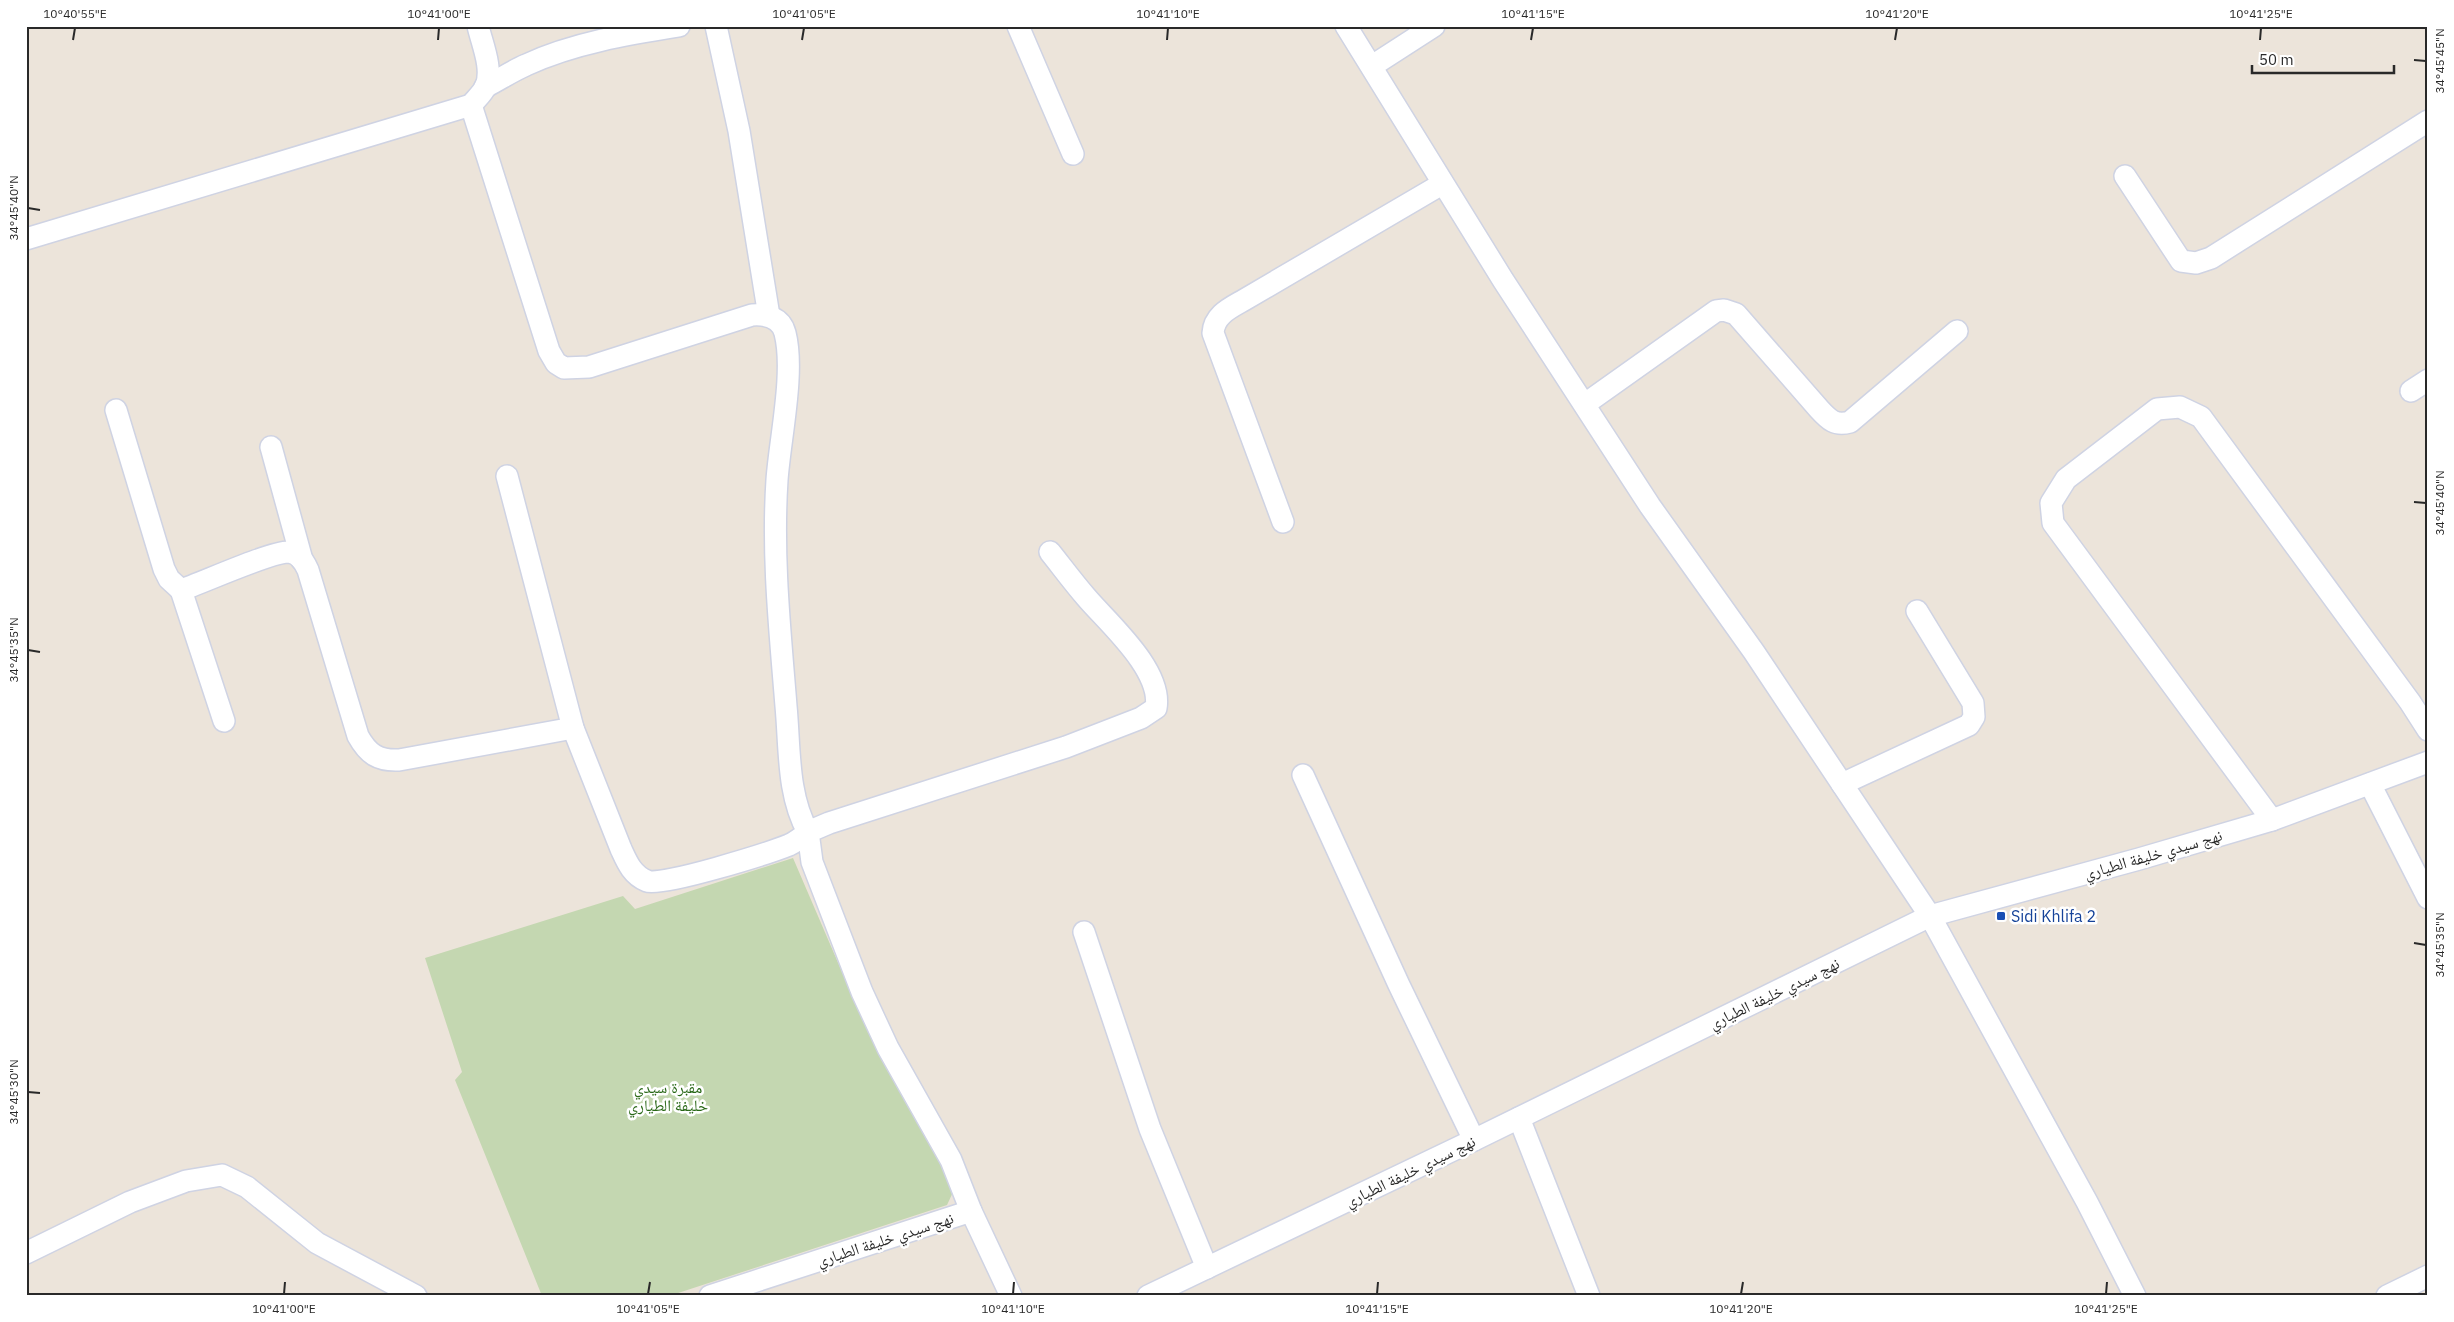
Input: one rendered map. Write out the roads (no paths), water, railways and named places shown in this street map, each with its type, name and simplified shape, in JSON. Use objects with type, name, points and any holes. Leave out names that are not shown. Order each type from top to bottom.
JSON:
[{"type":"street","points":[[478,26],[488,69],[486,87]]},
{"type":"street","points":[[26,239],[471,105],[486,87],[526,65],[558,54],[639,32],[680,26]]},
{"type":"street","points":[[716,26],[739,130],[769,316]]},
{"type":"street","points":[[1018,26],[1073,154]]},
{"type":"street","points":[[1346,26],[1442,184],[1650,506],[1754,652],[1930,916],[2087,1202],[2135,1296]]},
{"type":"street","points":[[1372,66],[1434,26]]},
{"type":"street","points":[[471,105],[537,314],[556,363],[564,368],[588,367],[752,315],[769,316],[780,321],[785,331],[787,343],[787,391],[777,480],[774,557],[791,770],[801,820],[808,832],[812,862],[862,992],[888,1048],[951,1160],[970,1211]]},
{"type":"street","points":[[2125,176],[2181,260],[2196,263],[2211,258],[2428,121]]},
{"type":"street","points":[[1283,522],[1213,333],[1215,322],[1221,315],[1244,300],[1442,184]]},
{"type":"street","points":[[1585,404],[1716,311],[1724,310],[1736,314],[1819,410],[1832,422],[1842,425],[1850,422],[1957,331]]},
{"type":"street","points":[[2272,820],[2053,523],[2051,503],[2066,478],[2157,409],[2180,407],[2200,416],[2410,702],[2428,730]]},
{"type":"street","points":[[116,410],[164,569],[170,580],[181,590],[224,721]]},
{"type":"street","points":[[271,447],[302,560],[316,593],[358,736],[371,754],[382,759],[399,760],[573,728]]},
{"type":"street","points":[[507,476],[573,728],[628,865],[637,876],[649,882],[680,878],[789,845],[808,832],[829,823],[1066,747],[1141,718],[1156,708],[1156,697],[1149,677],[1134,649],[1087,599],[1050,552]]},
{"type":"street","points":[[181,590],[279,553],[291,552],[302,560]]},
{"type":"street","points":[[1842,784],[1969,725],[1974,718],[1973,703],[1917,611]]},
{"type":"street","name":"نهج سيدي خليفة الطياري","points":[[1148,1296],[1474,1140],[1930,916],[2139,859],[2272,820],[2428,762]]},
{"type":"street","points":[[1303,774],[1399,985],[1474,1140]]},
{"type":"street","points":[[2370,784],[2428,898]]},
{"type":"street","points":[[1084,932],[1150,1129],[1207,1268]]},
{"type":"street","points":[[1519,1118],[1589,1296]]},
{"type":"street","points":[[26,1254],[130,1202],[186,1181],[222,1175],[247,1187],[317,1242],[416,1296]]},
{"type":"street","name":"نهج سيدي خليفة الطياري","points":[[710,1296],[970,1211],[1010,1296]]},
{"type":"street","points":[[2387,1296],[2428,1276]]},
{"type":"place","name":"Sidi Khlifa 2","points":[[2001,916]]},
{"type":"park label","name":"مقبرة سيدي خليفة الطياري","points":[[668,1096]]}]
